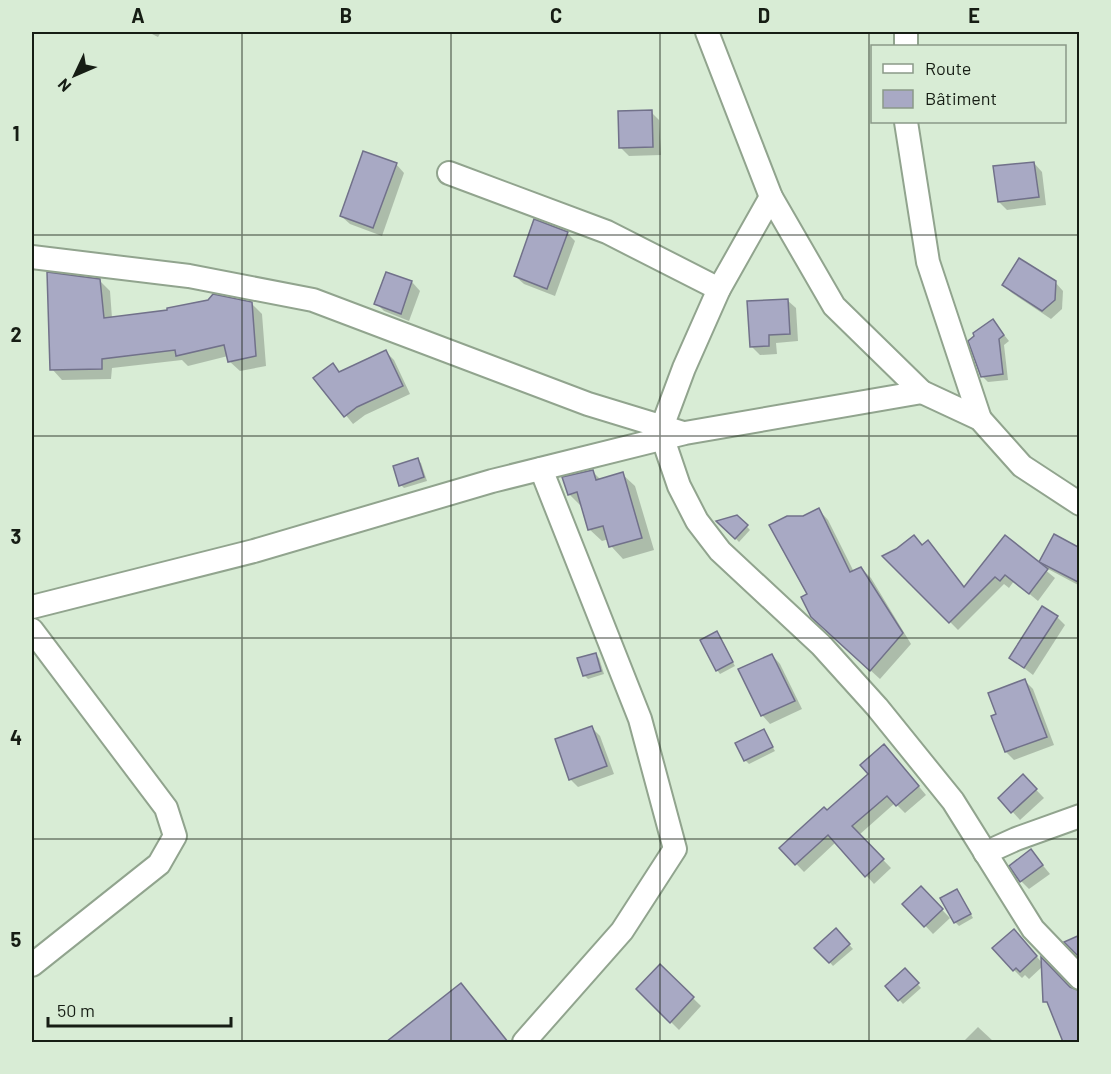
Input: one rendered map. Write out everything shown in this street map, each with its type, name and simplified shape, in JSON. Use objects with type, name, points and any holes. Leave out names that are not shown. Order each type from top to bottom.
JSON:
[{"type":"street","points":[[707,32],[771,197],[834,306],[922,392],[980,419],[1022,466],[1080,504]]},
{"type":"street","points":[[906,123],[928,262],[980,419]]},
{"type":"street","points":[[449,173],[607,232],[719,289]]},
{"type":"street","points":[[771,197],[719,289],[684,368],[663,433],[679,486],[697,521],[720,551],[821,645],[877,707],[953,801],[1033,929],[1080,978]]},
{"type":"street","points":[[32,257],[189,276],[313,300],[663,433],[685,434],[922,392]]},
{"type":"street","points":[[32,607],[254,551],[663,433]]},
{"type":"street","points":[[524,1042],[622,932],[675,849],[640,718],[542,469]]},
{"type":"street","points":[[32,630],[166,808],[175,836],[159,864],[32,965]]},
{"type":"street","points":[[985,854],[1016,839],[1080,816]]},
{"type":"building","points":[[652,110],[653,147],[619,148],[618,111]]},
{"type":"building","points":[[363,151],[397,163],[373,228],[340,216]]},
{"type":"building","points":[[1034,162],[1039,197],[998,202],[993,166]]},
{"type":"building","points":[[534,219],[568,232],[547,289],[514,276]]},
{"type":"building","points":[[1019,258],[1056,281],[1055,300],[1042,311],[1002,285]]},
{"type":"building","points":[[47,272],[100,279],[104,318],[167,310],[167,308],[208,300],[213,294],[252,302],[256,356],[228,362],[224,345],[176,356],[175,350],[102,359],[102,369],[50,370]]},
{"type":"building","points":[[386,272],[412,281],[401,314],[374,304]]},
{"type":"building","points":[[788,299],[790,334],[769,335],[769,346],[750,347],[747,301]]},
{"type":"building","points":[[993,319],[1004,335],[999,339],[1003,374],[981,377],[968,341],[974,336],[973,333]]},
{"type":"building","points":[[386,350],[403,386],[357,407],[344,417],[313,378],[333,363],[339,372]]},
{"type":"building","points":[[418,458],[424,477],[399,486],[393,466]]},
{"type":"building","points":[[593,470],[596,480],[623,472],[642,538],[609,547],[603,526],[588,530],[577,492],[568,495],[562,477]]},
{"type":"building","points":[[819,508],[850,572],[861,567],[903,633],[870,671],[811,617],[801,597],[807,594],[769,525],[787,516],[803,516]]},
{"type":"building","points":[[737,515],[748,525],[735,539],[716,521]]},
{"type":"building","points":[[1054,534],[1080,548],[1080,583],[1039,562]]},
{"type":"building","points":[[914,535],[922,545],[928,540],[964,587],[1005,535],[1048,569],[1029,594],[1005,575],[1000,581],[995,577],[949,623],[882,556],[896,549]]},
{"type":"building","points":[[1042,606],[1058,616],[1024,668],[1009,658]]},
{"type":"building","points":[[717,631],[733,662],[716,671],[700,640]]},
{"type":"building","points":[[596,653],[601,671],[583,676],[577,658]]},
{"type":"building","points":[[772,654],[795,701],[761,716],[738,669]]},
{"type":"building","points":[[1025,679],[1047,737],[1005,752],[991,716],[996,714],[988,693]]},
{"type":"building","points":[[592,726],[607,766],[569,780],[555,739]]},
{"type":"building","points":[[764,729],[773,747],[744,761],[735,743]]},
{"type":"building","points":[[884,744],[919,786],[896,806],[887,796],[852,826],[884,859],[865,877],[828,835],[795,865],[779,848],[824,807],[827,810],[868,774],[860,765]]},
{"type":"building","points":[[1023,774],[1037,789],[1011,813],[998,798]]},
{"type":"building","points":[[1031,849],[1043,865],[1020,882],[1009,866]]},
{"type":"building","points":[[921,886],[943,909],[924,927],[902,904]]},
{"type":"building","points":[[957,889],[971,914],[954,923],[940,898]]},
{"type":"building","points":[[836,928],[850,944],[829,963],[814,948]]},
{"type":"building","points":[[1014,929],[1037,956],[1020,972],[1016,968],[1013,971],[992,948]]},
{"type":"building","points":[[1080,935],[1080,958],[1064,942]]},
{"type":"building","points":[[1041,957],[1070,987],[1080,991],[1080,1042],[1063,1042],[1047,1002],[1043,1002]]},
{"type":"building","points":[[660,964],[694,997],[670,1023],[636,989]]},
{"type":"building","points":[[905,968],[919,983],[898,1001],[885,986]]},
{"type":"building","points":[[461,983],[508,1042],[386,1042]]}]
